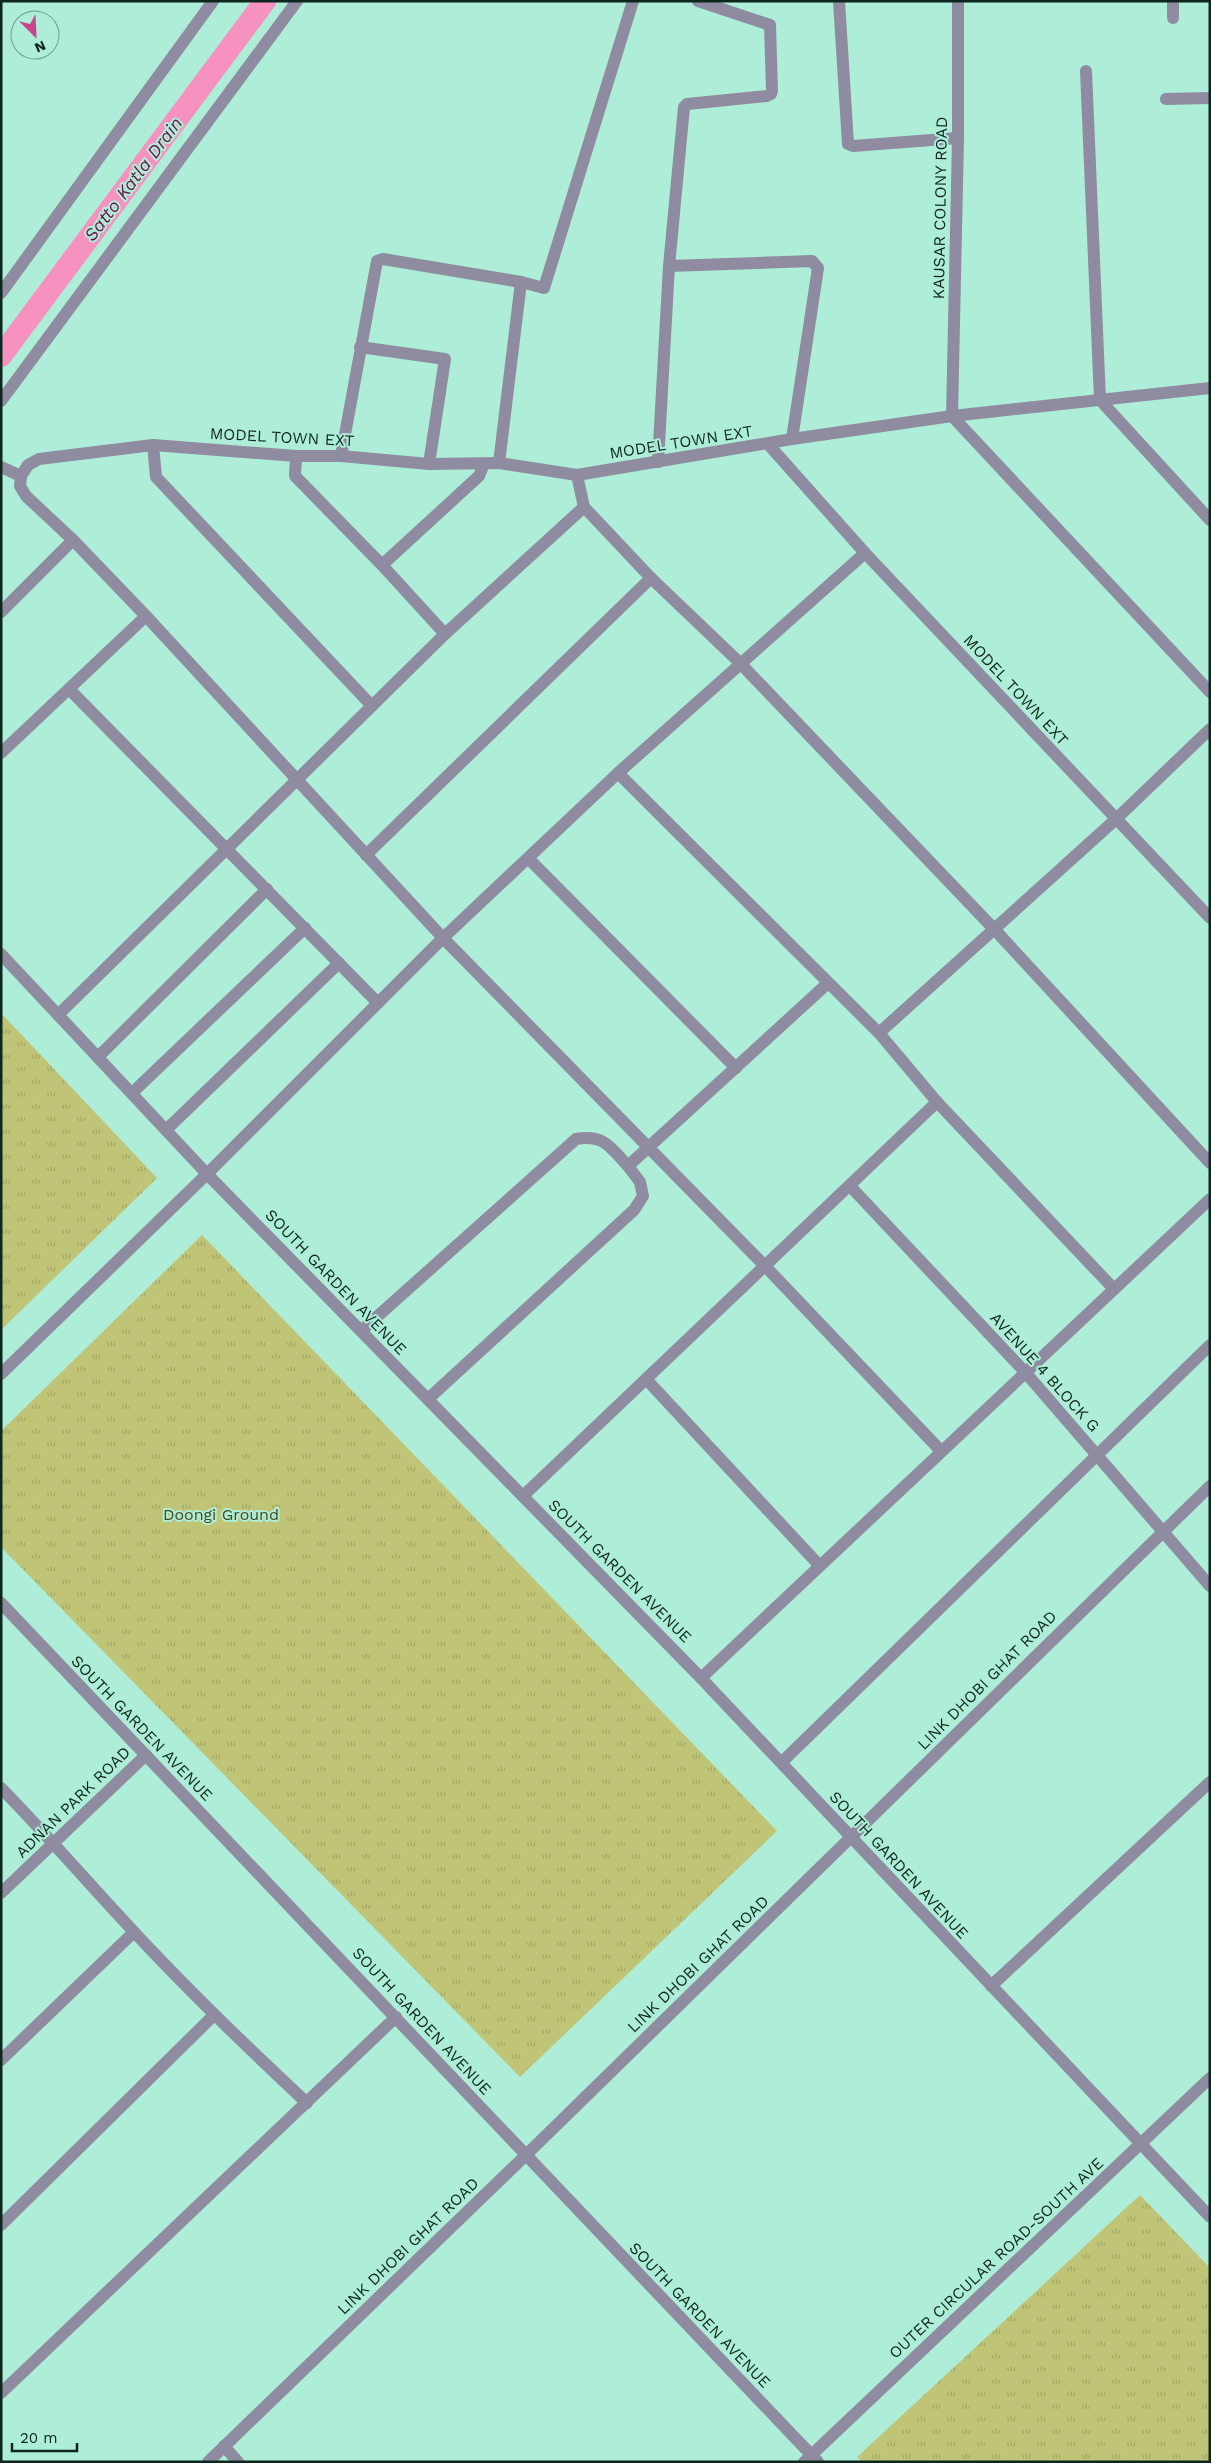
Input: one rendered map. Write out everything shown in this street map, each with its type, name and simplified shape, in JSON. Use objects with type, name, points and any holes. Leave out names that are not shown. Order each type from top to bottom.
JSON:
[{"type":"street","points":[[1,292],[213,1]]},
{"type":"street","points":[[1,401],[297,1]]},
{"type":"street","points":[[341,456],[377,261],[382,260],[521,282],[544,288],[633,1]]},
{"type":"street","points":[[658,462],[670,266],[684,106],[687,104],[771,94],[770,25],[766,22],[698,1]]},
{"type":"street","points":[[839,1],[848,144],[853,146],[958,138]]},
{"type":"street","name":"KAUSAR COLONY ROAD","points":[[952,416],[958,138],[958,1]]},
{"type":"street","points":[[1173,1],[1173,18]]},
{"type":"street","points":[[1086,71],[1100,400],[1210,520]]},
{"type":"street","points":[[1166,100],[1210,98]]},
{"type":"street","points":[[670,266],[812,261],[816,263],[818,268],[792,439]]},
{"type":"street","points":[[499,464],[521,282]]},
{"type":"street","points":[[360,347],[445,359],[429,464]]},
{"type":"street","points":[[768,444],[952,416],[1210,388]]},
{"type":"street","points":[[952,416],[1210,692]]},
{"type":"street","name":"MODEL TOWN EXT","points":[[21,476],[28,465],[39,459],[153,445],[296,456],[341,456],[429,464],[499,464],[577,475],[768,444],[865,553],[1115,820],[1210,918]]},
{"type":"street","points":[[153,445],[156,477],[372,706]]},
{"type":"street","points":[[296,456],[295,476],[382,565],[445,634]]},
{"type":"street","points":[[382,565],[479,476],[484,464]]},
{"type":"street","points":[[1,467],[21,476],[20,486],[26,496],[73,540],[146,616],[444,938],[764,1265],[941,1451]]},
{"type":"street","points":[[577,475],[584,506],[651,578],[740,663],[995,930],[1210,1163]]},
{"type":"street","points":[[58,1015],[229,849],[445,634],[584,506]]},
{"type":"street","points":[[1,612],[73,540]]},
{"type":"street","points":[[1,1374],[207,1174],[444,938],[618,773],[865,553]]},
{"type":"street","points":[[366,855],[651,578]]},
{"type":"street","points":[[1,753],[146,616]]},
{"type":"street","points":[[70,689],[378,1003]]},
{"type":"street","points":[[878,1033],[995,930],[1115,820],[1210,729]]},
{"type":"street","points":[[618,773],[878,1033],[937,1102],[1114,1288]]},
{"type":"street","points":[[529,859],[736,1068]]},
{"type":"street","points":[[98,1057],[267,889]]},
{"type":"street","points":[[132,1093],[305,928]]},
{"type":"street","name":"SOUTH GARDEN AVENUE","points":[[1,954],[207,1174],[702,1678],[782,1762],[850,1838],[1210,2217]]},
{"type":"street","points":[[166,1130],[339,963]]},
{"type":"street","points":[[628,1166],[828,984]]},
{"type":"street","points":[[523,1496],[937,1102]]},
{"type":"street","points":[[361,1331],[576,1138],[591,1136],[604,1140],[640,1182],[643,1196],[634,1210],[428,1399]]},
{"type":"street","name":"AVENUE 4 BLOCK G","points":[[850,1186],[1025,1372],[1210,1586]]},
{"type":"street","points":[[702,1678],[819,1565],[1210,1199]]},
{"type":"street","points":[[782,1762],[1210,1345]]},
{"type":"street","points":[[646,1379],[819,1565]]},
{"type":"street","name":"LINK DHOBI GHAT ROAD","points":[[208,2462],[526,2155],[1210,1486]]},
{"type":"street","name":"SOUTH GARDEN AVENUE","points":[[1,1603],[396,2017],[811,2460]]},
{"type":"street","name":"ADNAN PARK ROAD","points":[[1,1893],[146,1755]]},
{"type":"street","points":[[991,1986],[1210,1782]]},
{"type":"street","points":[[1,1788],[55,1843],[134,1932],[214,2015],[307,2103]]},
{"type":"street","points":[[1,2060],[134,1932]]},
{"type":"street","points":[[1,2225],[214,2015]]},
{"type":"street","points":[[1,2393],[396,2017]]},
{"type":"street","name":"OUTER CIRCULAR ROAD-SOUTH AVE","points":[[811,2460],[1210,2078]]},
{"type":"street","points":[[224,2446],[238,2462]]},
{"type":"green space","points":[[1,1013],[157,1178],[1,1330]]},
{"type":"green space","name":"Doongi Ground","points":[[202,1235],[777,1831],[520,2077],[1,1547],[1,1431]]},
{"type":"green space","points":[[1140,2195],[1210,2268],[1210,2462],[862,2462],[857,2457]]},
{"type":"waterway","name":"Satto Katla Drain","points":[[1,356],[265,1]]}]
